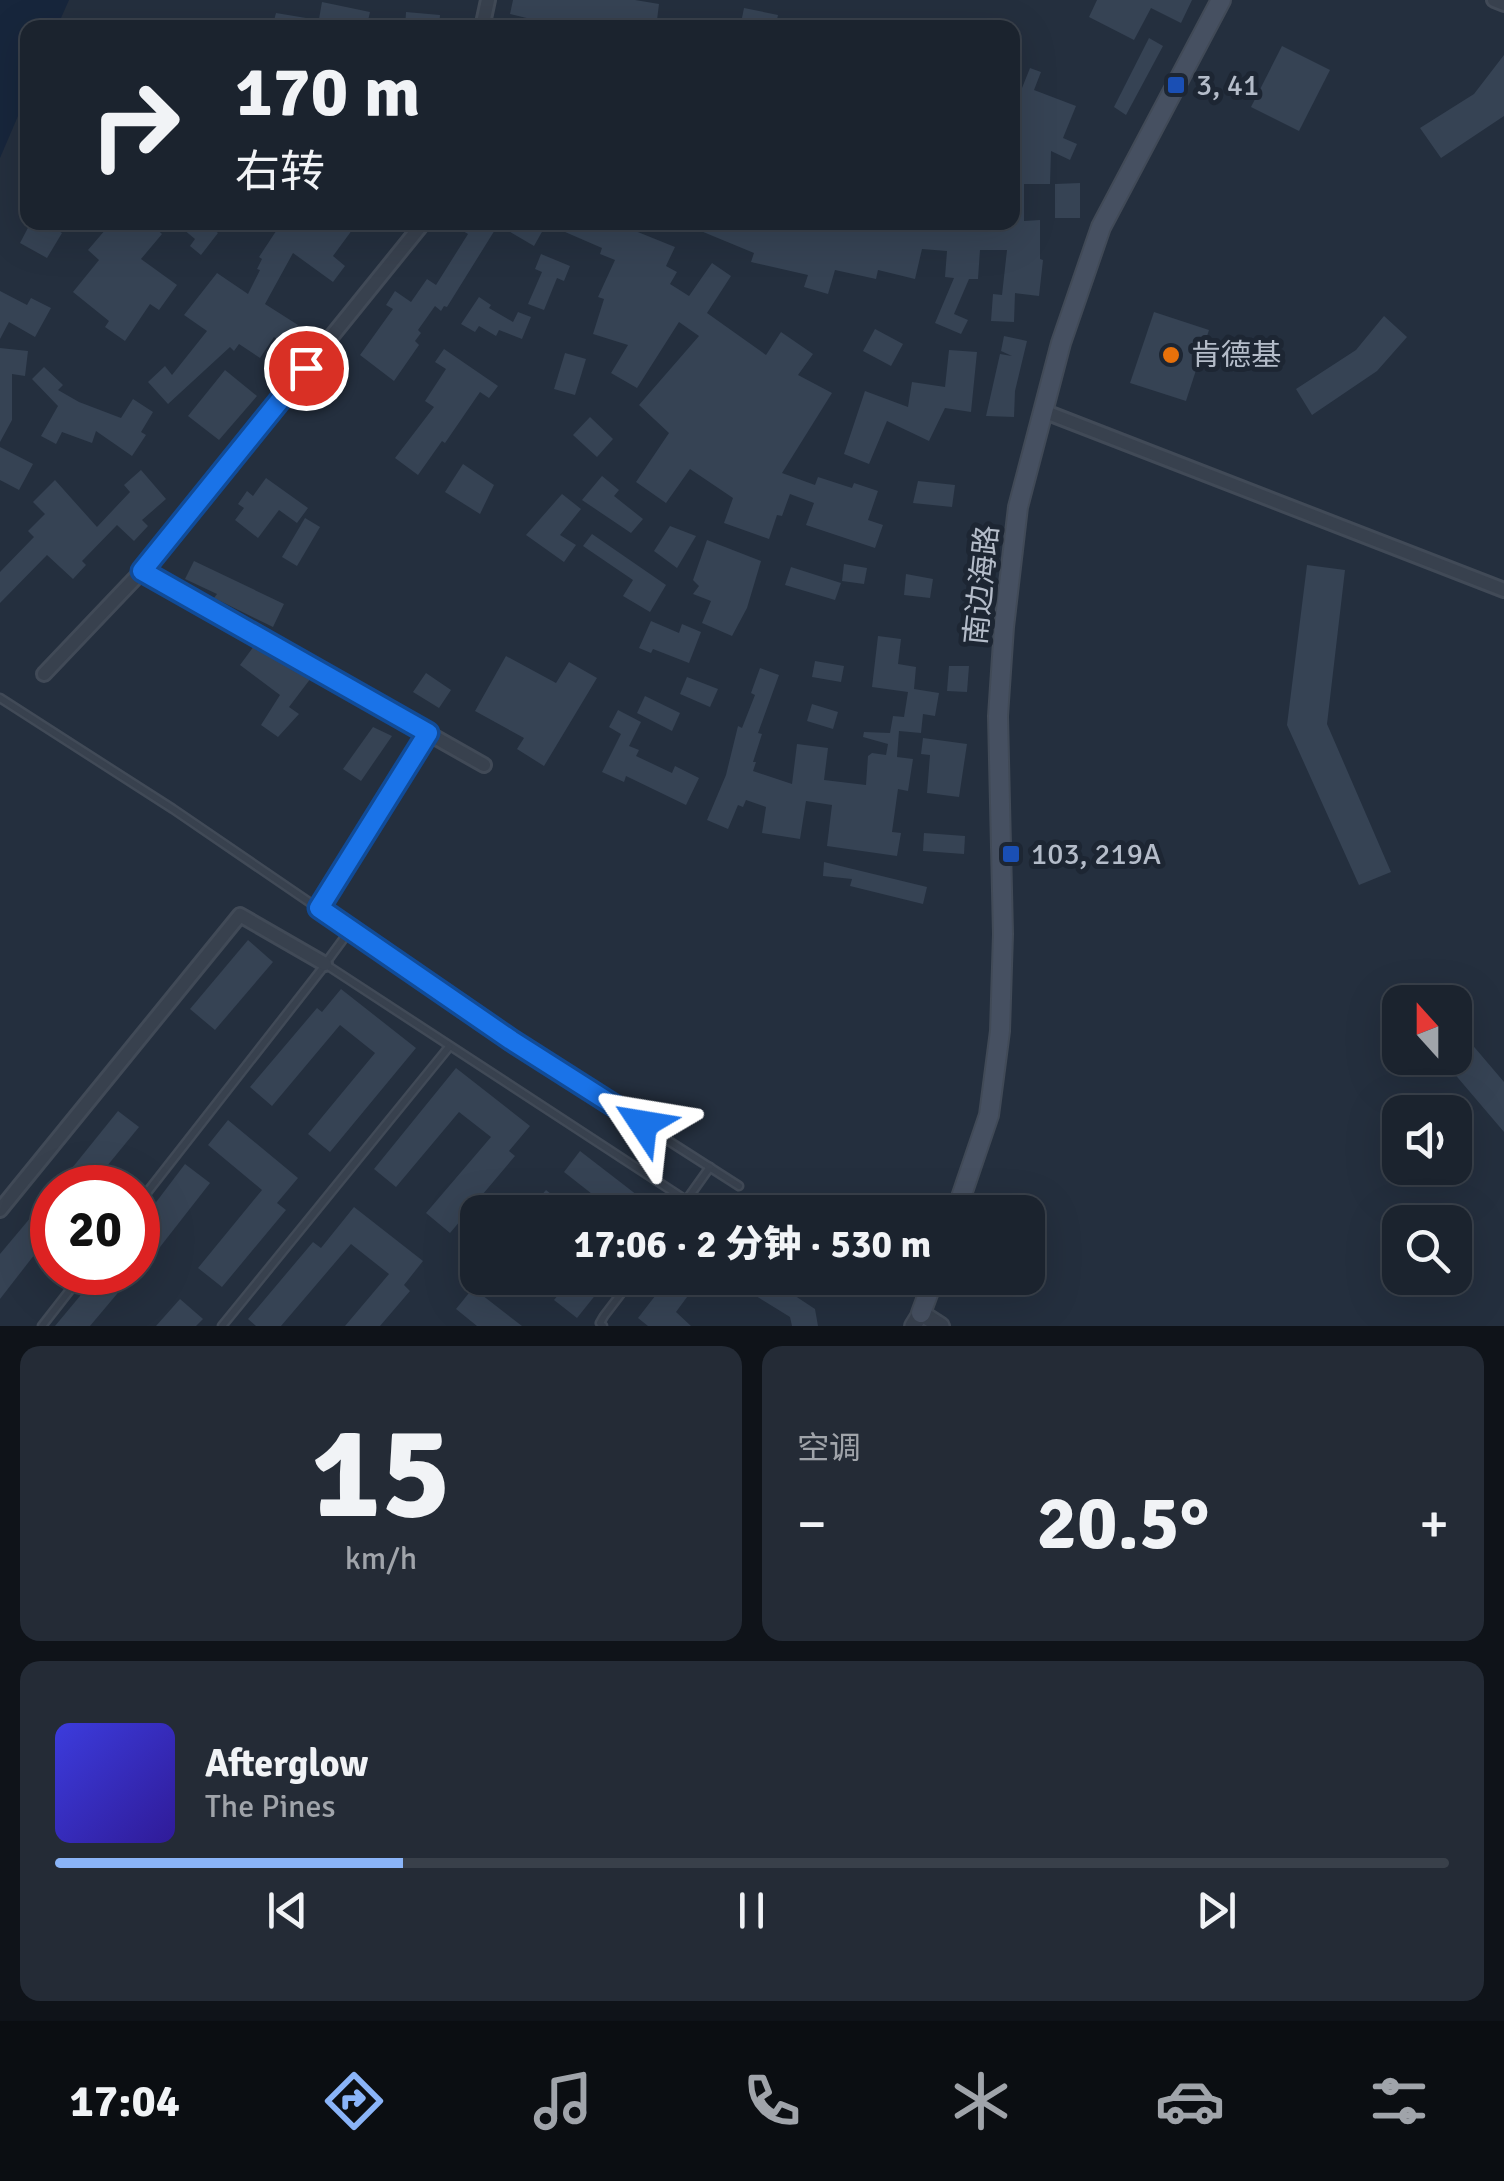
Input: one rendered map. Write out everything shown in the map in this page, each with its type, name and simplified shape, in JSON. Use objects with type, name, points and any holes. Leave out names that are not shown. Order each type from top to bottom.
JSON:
[{"type":"main road","name":"南边海路","points":[[962,1195],[989,1115],[1000,1031],[998,734],[1018,507],[1061,343],[1101,228],[1221,0]]},
{"type":"main road","points":[[917,1320],[927,1295]]},
{"type":"street","points":[[1494,0],[1504,4]]},
{"type":"street","points":[[44,674],[142,571],[418,230]]},
{"type":"street","points":[[1043,412],[1504,590]]},
{"type":"street","points":[[142,571],[484,765]]},
{"type":"street","points":[[319,908],[428,733]]},
{"type":"street","points":[[0,1210],[240,916],[326,964]]},
{"type":"street","points":[[917,1320],[940,1326]]},
{"type":"lane","points":[[0,698],[511,1040],[739,1186]]},
{"type":"lane","points":[[160,1176],[350,930]]},
{"type":"lane","points":[[326,964],[678,1195]]},
{"type":"lane","points":[[222,1326],[449,1047]]},
{"type":"lane","points":[[690,1195],[710,1167]]},
{"type":"lane","points":[[42,1326],[66,1295]]},
{"type":"lane","points":[[599,1325],[621,1295]]},
{"type":"water","points":[[0,0],[69,0],[60,20],[20,20],[20,111],[0,158]]},
{"type":"building","points":[[513,0],[635,0],[659,4],[657,20],[535,20],[510,14]]},
{"type":"building","points":[[1097,0],[1192,0],[1181,23],[1151,8],[1134,40],[1089,17]]},
{"type":"building","points":[[322,2],[370,12],[368,20],[319,19]]},
{"type":"building","points":[[744,8],[778,15],[777,20],[742,20]]},
{"type":"building","points":[[406,12],[440,15],[440,20],[406,20]]},
{"type":"building","points":[[276,13],[318,20],[274,20]]},
{"type":"building","points":[[1149,38],[1163,46],[1126,115],[1114,107]]},
{"type":"building","points":[[1282,46],[1330,70],[1299,131],[1251,107]]},
{"type":"building","points":[[1504,55],[1504,116],[1441,158],[1420,128],[1474,94]]},
{"type":"building","points":[[1030,68],[1041,72],[1034,90],[1076,106],[1063,138],[1077,144],[1070,160],[1051,151],[1050,184],[1024,184],[1024,221],[1040,220],[1043,260],[1039,296],[1015,293],[1014,322],[991,321],[993,294],[1002,295],[1007,250],[980,250],[978,279],[969,279],[954,314],[968,320],[961,334],[935,323],[954,278],[945,277],[947,251],[922,249],[915,279],[878,270],[876,279],[835,270],[828,294],[804,287],[808,275],[751,262],[754,253],[698,230],[1020,230],[1020,93]]},
{"type":"building","points":[[1080,183],[1080,218],[1055,218],[1055,184]]},
{"type":"building","points":[[27,230],[62,233],[47,258],[20,243]]},
{"type":"building","points":[[105,230],[158,230],[162,234],[141,259],[177,285],[159,310],[150,304],[125,341],[105,327],[109,321],[73,292],[99,260],[88,250]]},
{"type":"building","points":[[184,230],[218,233],[201,255],[190,246],[195,239]]},
{"type":"building","points":[[277,230],[352,230],[333,256],[345,266],[333,282],[293,253],[265,304],[298,325],[285,345],[274,337],[260,358],[239,344],[234,351],[230,347],[168,404],[148,382],[165,366],[172,375],[207,331],[184,315],[217,273],[248,294],[260,270],[259,257]]},
{"type":"building","points":[[461,230],[495,230],[447,307],[441,311],[435,306],[418,330],[421,333],[415,341],[419,345],[394,381],[360,355],[393,309],[386,305],[395,291],[411,302],[427,279],[436,285],[468,234]]},
{"type":"building","points":[[507,230],[543,230],[534,246]]},
{"type":"building","points":[[560,230],[633,230],[675,247],[666,266],[677,272],[670,284],[689,296],[712,263],[731,276],[707,313],[766,355],[781,332],[813,354],[798,375],[832,393],[782,473],[815,485],[818,477],[878,491],[868,520],[883,525],[875,548],[806,525],[814,503],[790,494],[769,539],[724,523],[733,498],[690,469],[666,503],[636,482],[669,433],[639,405],[699,336],[679,322],[637,388],[611,373],[628,345],[593,334],[604,299],[598,297],[615,260],[600,254],[602,248]]},
{"type":"building","points":[[541,254],[570,266],[564,281],[557,278],[544,310],[528,304],[542,272],[535,269]]},
{"type":"building","points":[[0,291],[27,305],[31,298],[51,308],[35,337],[9,322],[0,339]]},
{"type":"building","points":[[479,297],[513,322],[518,312],[531,317],[522,339],[499,330],[496,336],[479,326],[475,332],[461,324]]},
{"type":"building","points":[[1154,312],[1209,330],[1186,401],[1130,383]]},
{"type":"building","points":[[1384,316],[1407,337],[1377,371],[1312,415],[1296,389],[1356,350]]},
{"type":"building","points":[[875,329],[903,344],[891,366],[863,351]]},
{"type":"building","points":[[1004,336],[1027,341],[1015,391],[1014,417],[986,416],[1000,354],[1012,356],[1001,351]]},
{"type":"building","points":[[0,348],[28,351],[25,376],[12,374],[12,420],[0,442]]},
{"type":"building","points":[[444,349],[498,386],[489,398],[480,392],[418,475],[395,458],[434,407],[425,401],[446,369],[435,362]]},
{"type":"building","points":[[949,350],[977,352],[971,412],[945,408],[929,441],[887,421],[869,464],[844,454],[865,391],[908,407],[912,382],[945,387]]},
{"type":"building","points":[[565,353],[586,359],[575,395],[554,389]]},
{"type":"building","points":[[44,367],[63,385],[58,390],[79,402],[121,418],[133,399],[153,412],[141,432],[146,435],[132,456],[96,431],[92,443],[62,432],[56,444],[41,436],[58,406],[32,379]]},
{"type":"building","points":[[225,370],[257,396],[219,440],[188,416]]},
{"type":"building","points":[[590,417],[613,439],[597,457],[573,435]]},
{"type":"building","points":[[0,447],[33,464],[19,490],[0,480]]},
{"type":"building","points":[[463,464],[494,485],[480,514],[445,492]]},
{"type":"building","points":[[141,470],[166,499],[142,520],[148,526],[134,541],[117,525],[82,561],[86,565],[73,579],[47,555],[0,603],[0,572],[34,537],[28,531],[45,514],[33,502],[55,480],[97,527],[130,492],[124,485]]},
{"type":"building","points":[[602,476],[619,490],[614,496],[643,519],[631,533],[582,500]]},
{"type":"building","points":[[266,478],[308,508],[297,523],[279,510],[258,538],[235,520],[244,508],[238,504],[247,491],[253,496]]},
{"type":"building","points":[[918,481],[955,485],[952,507],[913,503]]},
{"type":"building","points":[[562,494],[581,509],[560,535],[576,545],[564,562],[526,535]]},
{"type":"building","points":[[305,518],[320,527],[297,566],[282,557]]},
{"type":"building","points":[[670,526],[696,536],[677,568],[654,551]]},
{"type":"building","points":[[592,534],[666,585],[650,612],[623,596],[633,580],[583,546]]},
{"type":"building","points":[[707,540],[761,561],[747,608],[732,636],[702,623],[711,601],[693,594],[699,586],[693,580]]},
{"type":"building","points":[[194,561],[284,604],[273,627],[185,579]]},
{"type":"building","points":[[844,564],[867,568],[864,584],[842,581]]},
{"type":"building","points":[[1307,565],[1345,570],[1327,724],[1391,872],[1359,885],[1287,725]]},
{"type":"building","points":[[791,567],[841,583],[835,600],[785,585]]},
{"type":"building","points":[[906,574],[933,579],[930,598],[904,595]]},
{"type":"building","points":[[651,621],[679,633],[682,624],[701,632],[689,663],[653,649],[651,653],[639,648]]},
{"type":"building","points":[[878,636],[901,639],[898,664],[916,667],[914,689],[939,693],[935,716],[923,714],[921,733],[899,731],[897,757],[913,759],[908,791],[898,789],[892,832],[901,833],[897,856],[827,846],[832,805],[806,801],[800,839],[762,833],[766,807],[746,800],[743,807],[738,805],[728,829],[707,820],[726,775],[738,726],[742,728],[755,695],[751,693],[760,668],[779,675],[758,733],[762,734],[753,771],[792,784],[797,744],[828,748],[824,780],[866,785],[868,756],[886,755],[888,744],[863,737],[864,732],[890,733],[893,716],[904,717],[908,692],[872,687]]},
{"type":"building","points":[[254,646],[311,678],[289,707],[299,714],[278,737],[261,725],[280,695],[240,665]]},
{"type":"building","points":[[506,656],[556,683],[569,662],[597,678],[544,766],[517,749],[524,738],[475,711]]},
{"type":"building","points":[[815,661],[844,666],[841,682],[812,677]]},
{"type":"building","points":[[949,666],[969,666],[967,692],[947,691]]},
{"type":"building","points":[[426,673],[451,690],[439,708],[413,692]]},
{"type":"building","points":[[687,677],[718,689],[710,707],[680,694]]},
{"type":"building","points":[[645,696],[680,713],[672,731],[637,713]]},
{"type":"building","points":[[812,704],[838,712],[833,729],[807,721]]},
{"type":"building","points":[[618,710],[641,722],[629,746],[639,750],[636,756],[672,773],[675,766],[699,778],[686,805],[626,776],[624,782],[602,772],[621,734],[609,727]]},
{"type":"building","points":[[373,727],[392,736],[361,781],[343,769]]},
{"type":"building","points":[[923,738],[967,744],[959,797],[927,793],[930,755],[921,754]]},
{"type":"building","points":[[924,833],[965,836],[964,854],[923,851]]},
{"type":"building","points":[[824,862],[927,887],[923,904],[850,886],[852,879],[823,876]]},
{"type":"building","points":[[248,940],[273,962],[215,1030],[190,1009]]},
{"type":"building","points":[[341,989],[416,1048],[330,1152],[308,1134],[375,1053],[340,1025],[272,1106],[250,1087],[317,1008],[322,1012]]},
{"type":"building","points":[[1472,1044],[1504,1082],[1504,1132],[1455,1075],[1472,1075]]},
{"type":"building","points":[[456,1068],[530,1126],[509,1151],[515,1156],[482,1195],[460,1195],[460,1221],[450,1233],[426,1213],[491,1137],[459,1112],[396,1187],[374,1169]]},
{"type":"building","points":[[118,1111],[139,1127],[108,1165],[75,1165]]},
{"type":"building","points":[[228,1120],[298,1178],[277,1203],[286,1210],[222,1287],[198,1268],[262,1190],[208,1145]]},
{"type":"building","points":[[580,1151],[637,1195],[593,1195],[564,1172]]},
{"type":"building","points":[[185,1164],[210,1183],[160,1247],[160,1197]]},
{"type":"building","points":[[354,1207],[423,1261],[404,1285],[410,1291],[380,1326],[345,1326],[389,1274],[351,1244],[281,1326],[256,1326],[248,1319],[313,1242],[321,1248]]},
{"type":"building","points":[[30,1218],[30,1260],[0,1299],[0,1254]]},
{"type":"building","points":[[81,1295],[116,1295],[90,1326],[55,1326]]},
{"type":"building","points":[[467,1295],[482,1295],[522,1326],[477,1326],[456,1309]]},
{"type":"building","points":[[558,1295],[595,1295],[577,1318],[554,1300]]},
{"type":"building","points":[[656,1295],[688,1295],[676,1312],[691,1326],[648,1326],[638,1318]]},
{"type":"building","points":[[755,1295],[794,1295],[815,1309],[818,1326],[792,1326],[790,1317]]},
{"type":"building","points":[[180,1299],[203,1319],[196,1326],[156,1326]]},
{"type":"place","name":"3, 41","points":[[1176,85]]},
{"type":"place","name":"肯德基","points":[[1171,355]]},
{"type":"place","name":"103, 219A","points":[[1011,854]]},
{"type":"route","points":[[306,368],[142,571],[428,733],[319,908],[511,1040],[643,1124]]}]
